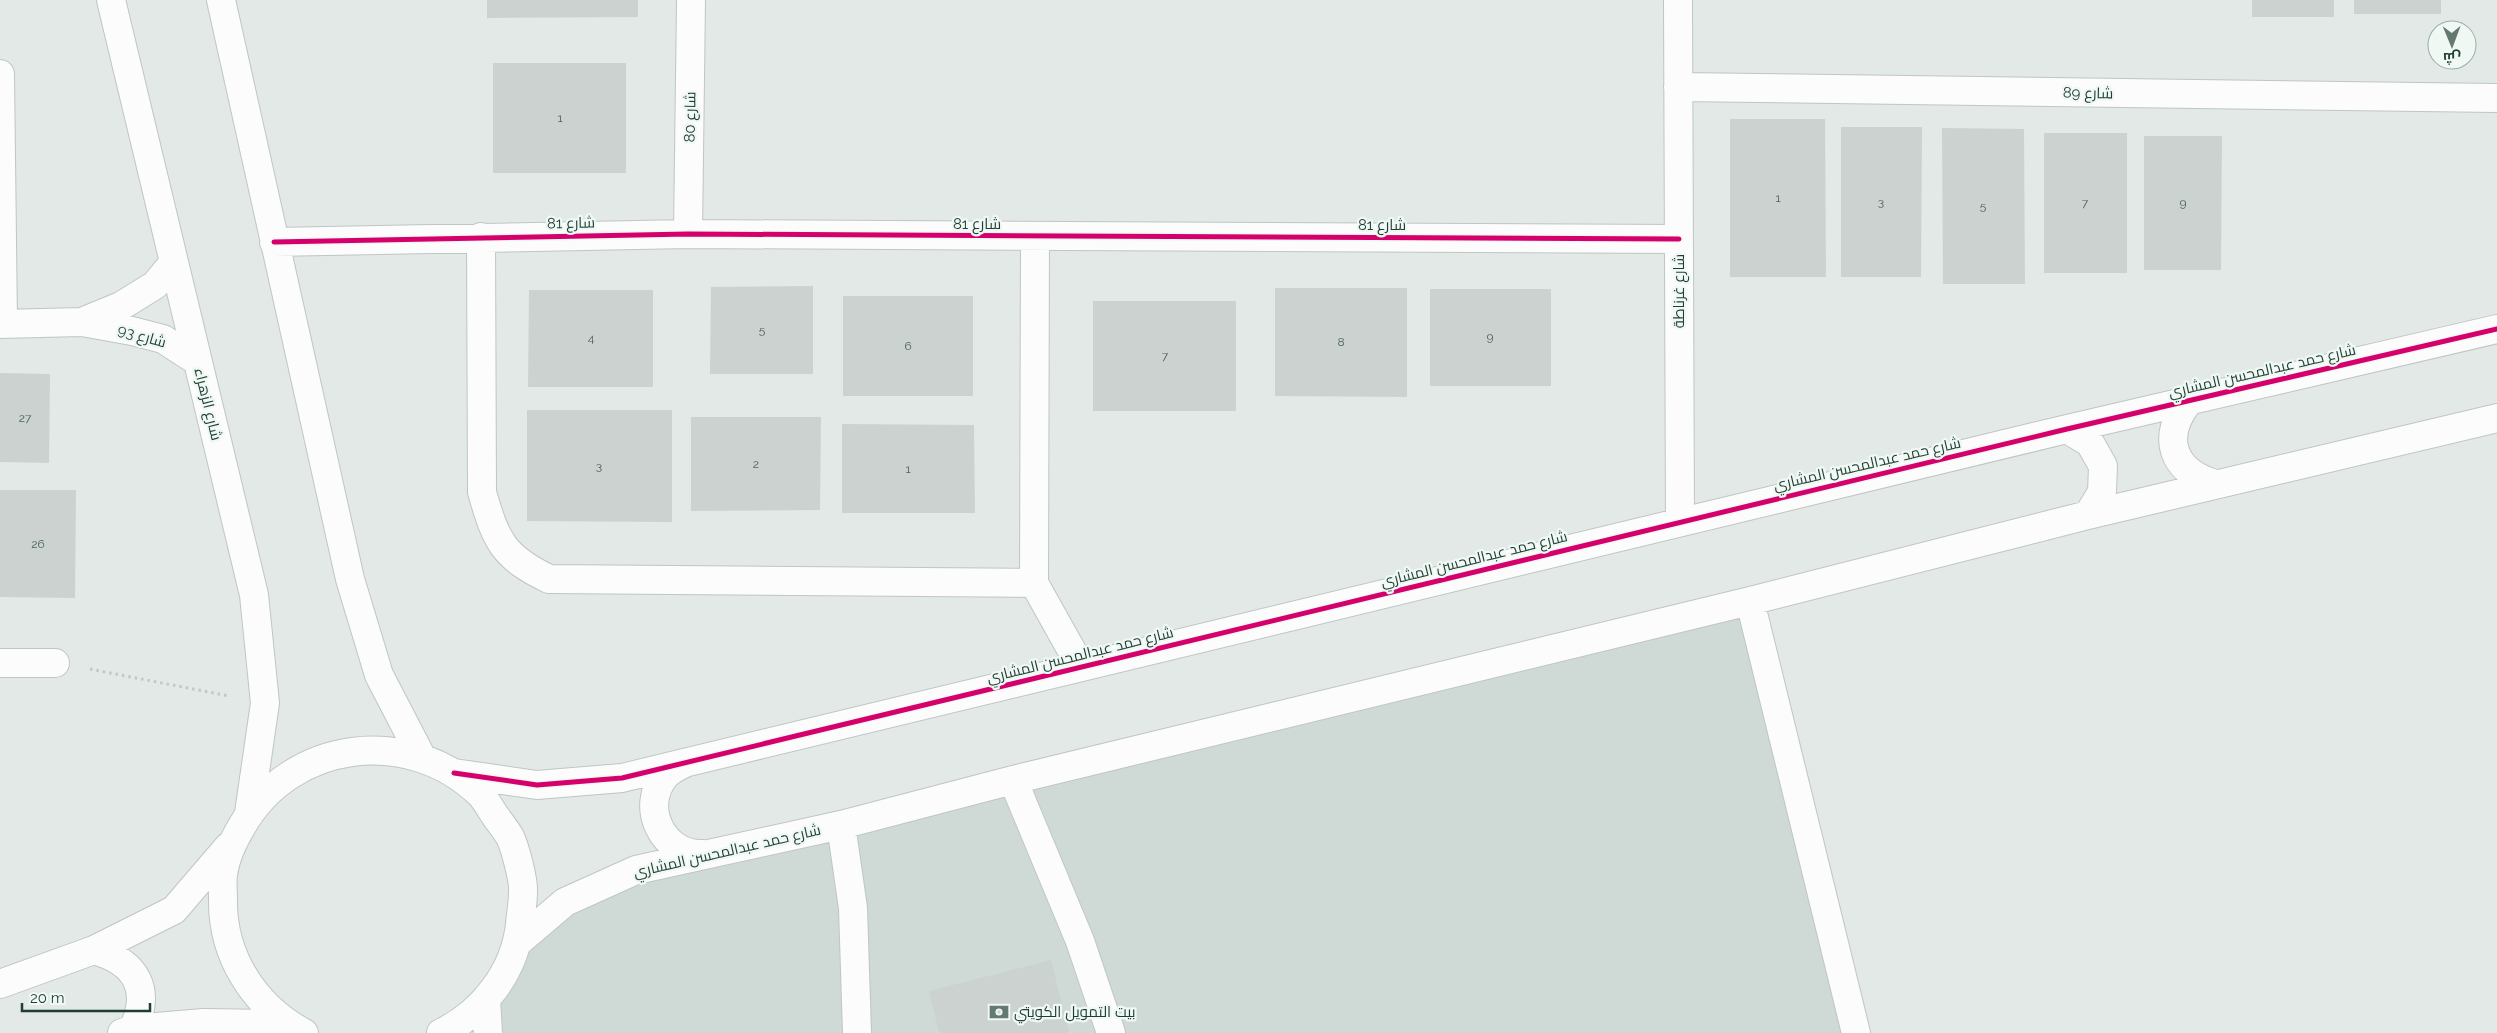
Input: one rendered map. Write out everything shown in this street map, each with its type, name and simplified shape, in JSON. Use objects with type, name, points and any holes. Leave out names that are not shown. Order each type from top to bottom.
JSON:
[{"type":"street","name":"شارع الزهراء","points":[[111,0],[254,595],[265,703],[249,813]]},
{"type":"street","points":[[221,0],[350,579],[379,675],[422,758]]},
{"type":"street","name":"شارع 80","points":[[688,234],[691,0]]},
{"type":"street","name":"شارع غرناطة","points":[[1678,0],[1680,522]]},
{"type":"street","points":[[0,74],[2,324]]},
{"type":"street","name":"شارع 89","points":[[1678,87],[2497,98]]},
{"type":"street","name":"شارع 81","points":[[274,242],[688,234],[1679,239]]},
{"type":"street","points":[[481,237],[482,492],[491,525],[505,550],[524,567],[549,579],[1034,583]]},
{"type":"street","points":[[1035,237],[1034,583],[1081,667]]},
{"type":"street","name":"شارع 93","points":[[82,322],[120,306],[155,284],[174,262]]},
{"type":"street","name":"شارع 93","points":[[2,324],[82,322],[132,331],[163,339],[198,361]]},
{"type":"street","name":"شارع حمد عبدالمحسن المشاري","points":[[454,773],[537,786],[622,778],[2067,429],[2497,330]]},
{"type":"street","points":[[2189,401],[2178,416],[2173,433],[2175,451],[2184,467],[2198,479],[2215,484]]},
{"type":"street","name":"شارع حمد عبدالمحسن المشاري","points":[[518,942],[565,902],[636,870],[718,854],[841,825],[1013,780],[1750,601],[2088,515],[2497,418]]},
{"type":"street","points":[[2067,429],[2090,442],[2103,466],[2102,492],[2088,515]]},
{"type":"street","points":[[1750,601],[1856,1033]]},
{"type":"street","points":[[0,663],[55,663]]},
{"type":"street","points":[[0,984],[94,950],[174,910],[232,842],[249,813],[271,788],[306,765],[346,751],[388,750],[422,758],[454,773],[481,795],[511,839],[524,890],[518,942],[505,973],[486,999],[457,1025],[440,1033]]},
{"type":"street","points":[[686,762],[666,776],[654,798],[656,823],[670,844],[692,855],[718,854]]},
{"type":"street","points":[[1013,780],[1076,932],[1112,1033]]},
{"type":"street","points":[[841,825],[853,908],[857,1033]]},
{"type":"street","points":[[232,842],[223,874],[223,921],[236,966],[263,1004],[295,1028]]},
{"type":"street","points":[[94,950],[112,955],[126,965],[137,979],[142,995],[140,1013],[127,1031]]},
{"type":"street","points":[[486,999],[488,1033]]},
{"type":"street","points":[[127,1031],[203,1022],[295,1028]]},
{"type":"path","points":[[55,663],[265,703]]},
{"type":"shaded area","points":[[1750,601],[1856,1033],[488,1033],[505,973],[565,902]]},
{"type":"building","points":[[487,0],[638,0],[638,17],[487,18]]},
{"type":"building","points":[[2252,0],[2334,0],[2334,17],[2252,17]]},
{"type":"building","points":[[2354,0],[2441,0],[2441,14],[2354,14]]},
{"type":"building","points":[[493,63],[626,63],[626,173],[493,173]]},
{"type":"building","points":[[1730,119],[1825,119],[1826,277],[1730,277]]},
{"type":"building","points":[[1841,127],[1922,127],[1921,277],[1841,277]]},
{"type":"building","points":[[1942,128],[2024,129],[2025,284],[1943,284]]},
{"type":"building","points":[[2044,133],[2127,133],[2127,273],[2044,273]]},
{"type":"building","points":[[2144,136],[2222,136],[2221,270],[2144,270]]},
{"type":"building","points":[[813,286],[813,374],[710,374],[711,287]]},
{"type":"building","points":[[1275,288],[1407,288],[1407,397],[1275,396]]},
{"type":"building","points":[[1430,289],[1551,289],[1551,386],[1430,386]]},
{"type":"building","points":[[529,290],[653,290],[653,387],[528,387]]},
{"type":"building","points":[[843,296],[973,296],[973,396],[843,396]]},
{"type":"building","points":[[1093,301],[1236,301],[1236,411],[1093,411]]},
{"type":"building","points":[[0,373],[50,374],[49,463],[0,462]]},
{"type":"building","points":[[527,410],[672,410],[672,522],[527,521]]},
{"type":"building","points":[[691,417],[821,417],[820,510],[691,511]]},
{"type":"building","points":[[842,424],[974,425],[975,513],[842,513]]},
{"type":"building","points":[[0,490],[76,490],[75,598],[0,597]]},
{"type":"building","name":"بيت التمويل الكويتي","points":[[1051,960],[1069,1033],[939,1033],[929,991]]},
{"type":"cycle path","points":[[274,242],[688,234],[1679,239]]},
{"type":"cycle path","points":[[454,773],[537,785],[622,778],[2067,429],[2497,329]]},
{"type":"place","name":"بيت التمويل الكويتي","points":[[999,1012]]}]
